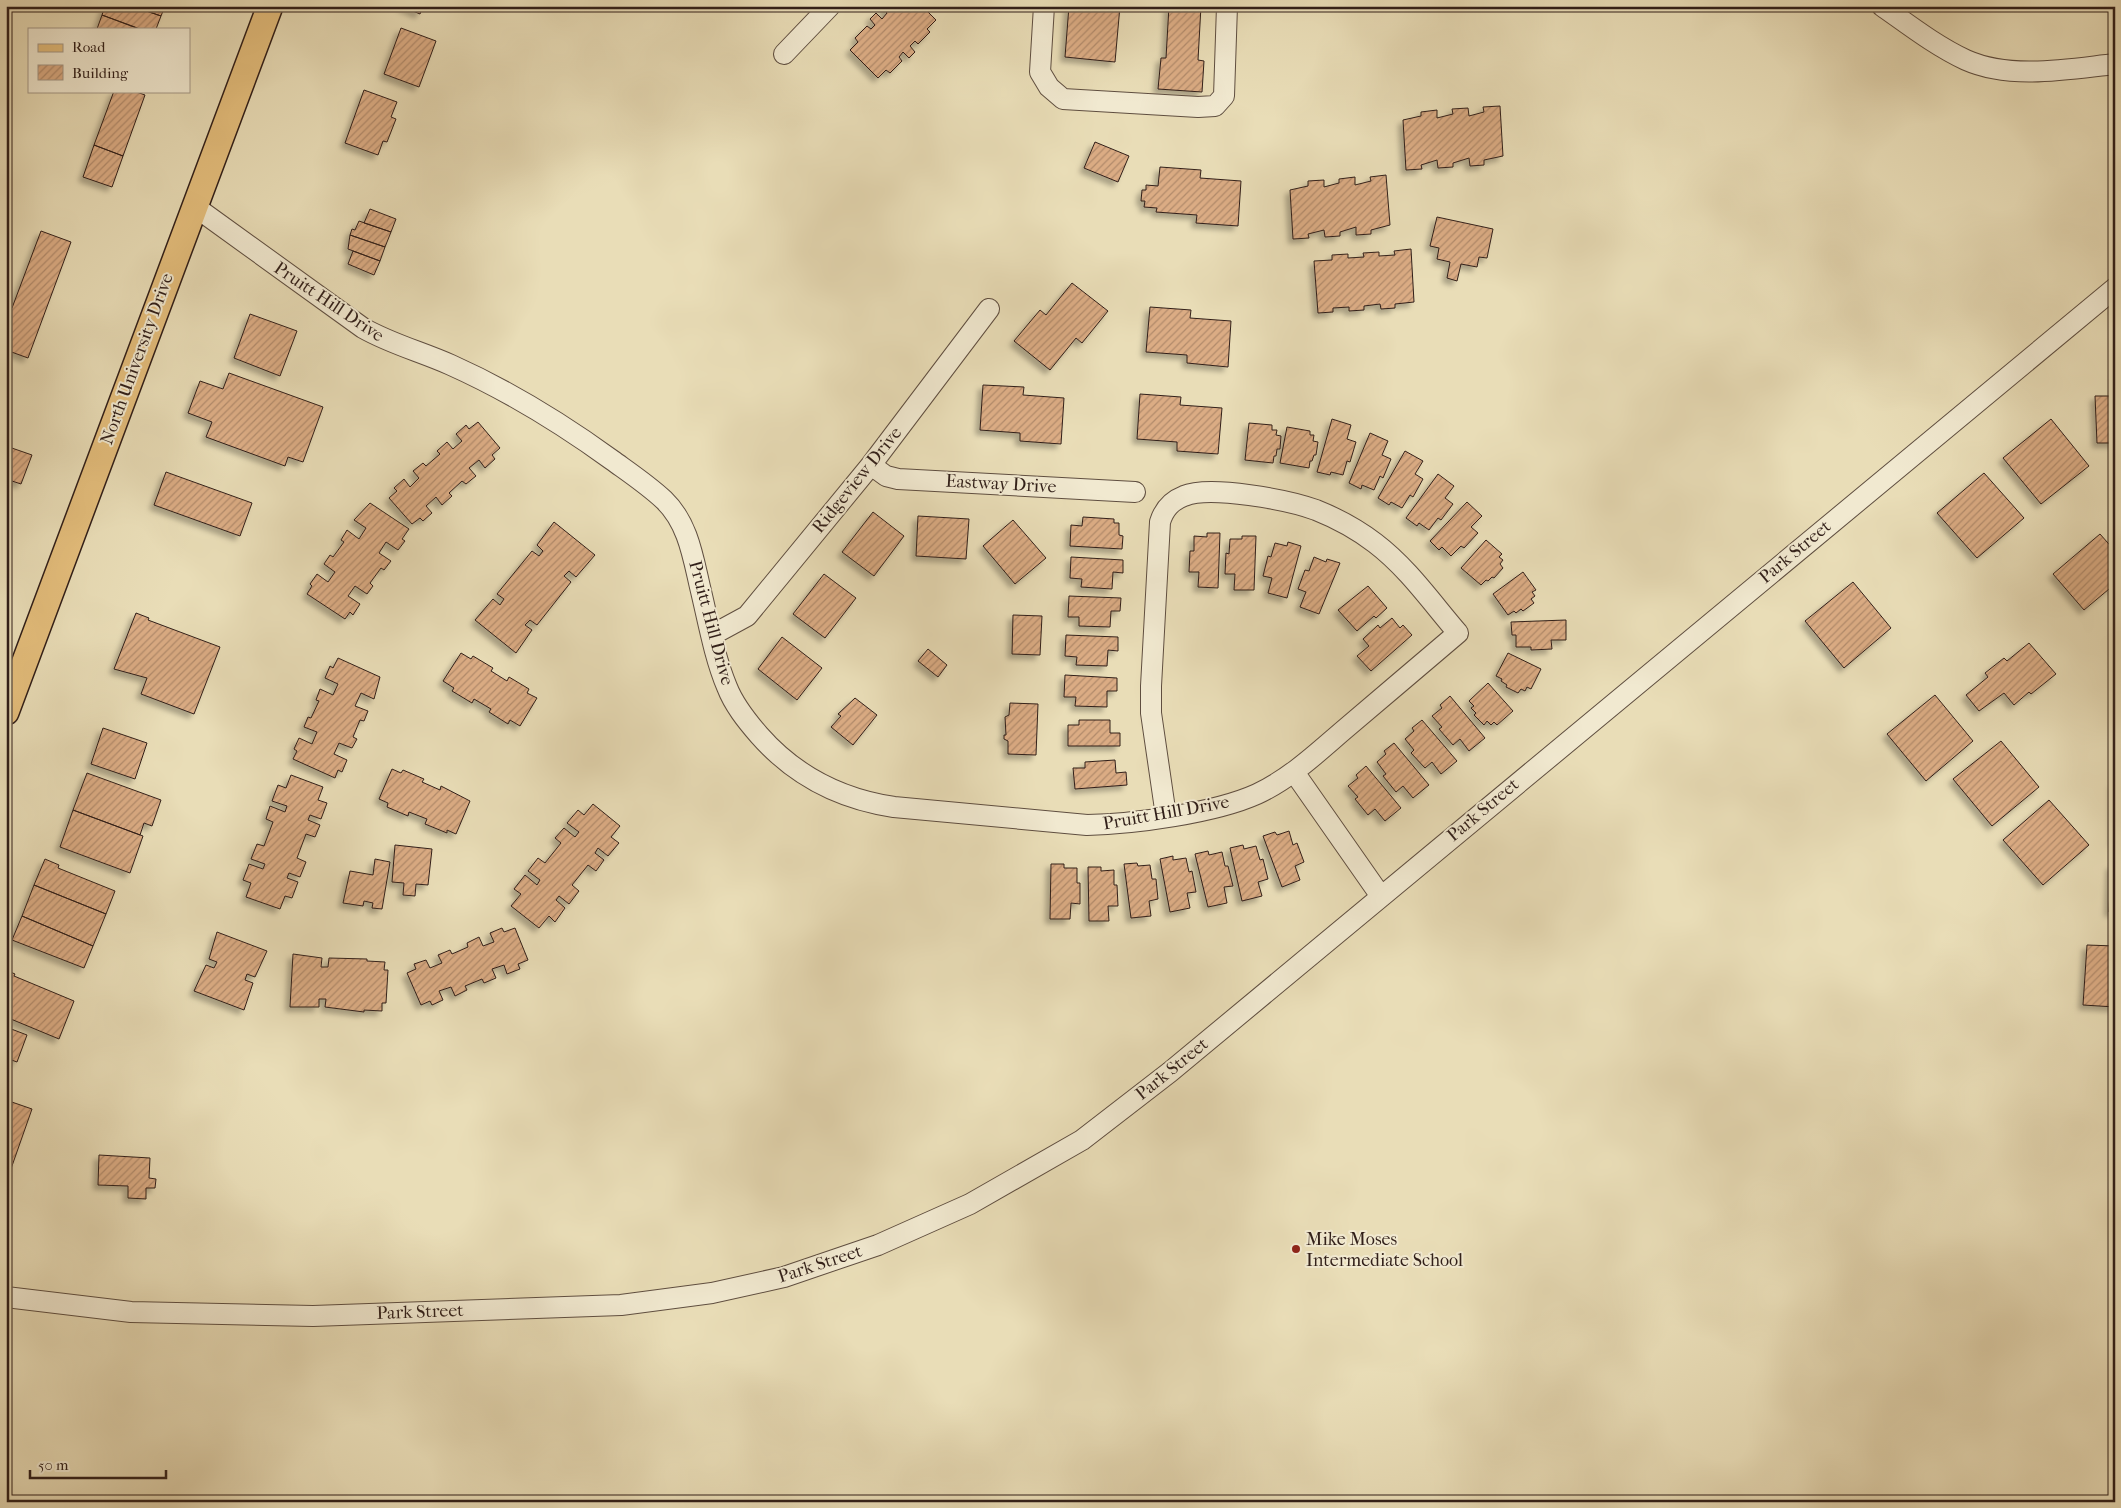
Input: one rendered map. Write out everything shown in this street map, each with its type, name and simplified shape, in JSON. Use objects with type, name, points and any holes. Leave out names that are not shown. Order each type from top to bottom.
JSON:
[{"type":"main road","name":"North University Drive","points":[[6,712],[270,6]]},
{"type":"street","points":[[784,54],[830,6]]},
{"type":"street","points":[[1044,6],[1040,72],[1049,87],[1063,99],[1198,107],[1215,106],[1224,96],[1228,6]]},
{"type":"street","points":[[1882,6],[1935,43],[1968,60],[1998,68],[2066,69],[2115,64]]},
{"type":"street","name":"Pruitt Hill Drive","points":[[194,206],[362,328],[388,342],[456,367],[529,404],[567,427],[665,501],[680,520],[689,540],[727,688],[742,716],[763,740],[801,773],[844,796],[894,807],[1059,824],[1112,825],[1166,816],[1232,803],[1257,794],[1294,772],[1458,633],[1389,555],[1362,534],[1331,517],[1300,505],[1250,496],[1194,493],[1177,500],[1163,512],[1160,522],[1152,660],[1152,713],[1166,816]]},
{"type":"street","name":"Park Street","points":[[6,1297],[131,1312],[313,1316],[621,1305],[712,1292],[784,1277],[878,1245],[970,1204],[1082,1140],[1170,1072],[1380,895],[2115,288]]},
{"type":"street","name":"Ridgeview Drive","points":[[712,635],[747,616],[871,465],[989,309]]},
{"type":"street","name":"Eastway Drive","points":[[871,465],[886,476],[898,479],[1135,492]]},
{"type":"street","points":[[1294,772],[1380,895]]},
{"type":"building","points":[[105,6],[132,6],[161,16],[156,28],[136,28],[102,15]]},
{"type":"building","points":[[132,6],[165,6],[161,16]]},
{"type":"building","points":[[401,6],[423,6],[420,14]]},
{"type":"building","points":[[886,6],[922,6],[936,20],[927,29],[930,32],[918,44],[915,41],[910,46],[915,52],[909,58],[903,52],[899,57],[902,61],[890,73],[886,70],[878,78],[850,50],[858,42],[855,38],[867,26],[871,29],[875,25],[870,19],[876,13],[882,19],[887,13],[883,9]]},
{"type":"building","points":[[1069,6],[1120,6],[1115,62],[1065,57]]},
{"type":"building","points":[[1169,6],[1201,6],[1198,60],[1204,61],[1202,92],[1158,89],[1161,58],[1166,58]]},
{"type":"building","points":[[102,15],[137,28],[97,28]]},
{"type":"building","points":[[401,28],[436,41],[419,87],[384,74]]},
{"type":"building","points":[[364,90],[397,102],[391,117],[396,119],[387,142],[383,141],[378,155],[345,143]]},
{"type":"building","points":[[114,92],[137,92],[145,95],[123,156],[94,145]]},
{"type":"building","points":[[1500,106],[1503,156],[1484,160],[1484,165],[1470,166],[1469,158],[1453,163],[1453,167],[1438,168],[1437,160],[1421,165],[1422,169],[1406,170],[1403,120],[1421,116],[1421,112],[1437,110],[1437,118],[1453,114],[1452,109],[1468,108],[1469,116],[1484,112],[1483,107]]},
{"type":"building","points":[[1095,142],[1129,156],[1118,182],[1084,168]]},
{"type":"building","points":[[94,145],[123,156],[112,187],[83,177]]},
{"type":"building","points":[[1160,167],[1201,170],[1200,178],[1241,181],[1238,226],[1196,223],[1197,215],[1156,212],[1157,208],[1144,207],[1145,201],[1141,201],[1142,190],[1146,190],[1146,185],[1158,186]]},
{"type":"building","points":[[1386,175],[1390,225],[1371,230],[1371,234],[1356,235],[1356,227],[1340,232],[1340,236],[1325,237],[1324,230],[1308,234],[1309,238],[1293,239],[1290,190],[1308,186],[1308,181],[1324,180],[1324,187],[1339,183],[1339,179],[1355,177],[1355,185],[1371,181],[1370,177]]},
{"type":"building","points":[[370,209],[396,219],[391,232],[364,223]]},
{"type":"building","points":[[1437,217],[1493,229],[1487,258],[1479,257],[1477,267],[1461,264],[1457,281],[1447,278],[1450,262],[1437,259],[1439,248],[1430,246]]},
{"type":"building","points":[[359,221],[391,232],[385,247],[350,235],[352,229],[355,230]]},
{"type":"building","points":[[41,231],[71,242],[28,358],[6,350],[6,306],[12,308]]},
{"type":"building","points":[[350,235],[385,247],[380,261],[348,249]]},
{"type":"building","points":[[1411,249],[1414,302],[1395,304],[1395,308],[1381,309],[1380,304],[1364,306],[1364,310],[1349,311],[1349,307],[1333,308],[1333,312],[1318,313],[1314,261],[1332,260],[1332,255],[1348,254],[1348,258],[1364,257],[1363,253],[1379,252],[1379,256],[1395,255],[1394,251]]},
{"type":"building","points":[[353,251],[380,261],[374,275],[348,264]]},
{"type":"building","points":[[1072,283],[1108,311],[1082,343],[1076,338],[1050,370],[1014,341],[1040,310],[1046,315]]},
{"type":"building","points":[[1150,307],[1191,310],[1190,318],[1231,321],[1228,367],[1187,363],[1187,355],[1146,352]]},
{"type":"building","points":[[250,314],[297,331],[280,376],[234,358]]},
{"type":"building","points":[[229,373],[323,407],[303,462],[288,457],[285,466],[206,437],[212,422],[188,413],[200,381],[223,389]]},
{"type":"building","points":[[983,385],[1024,387],[1023,395],[1064,398],[1061,444],[1020,441],[1020,433],[980,430]]},
{"type":"building","points":[[1140,394],[1181,397],[1180,405],[1222,408],[1218,454],[1177,451],[1177,442],[1137,439]]},
{"type":"building","points":[[2095,396],[2115,396],[2115,443],[2097,443]]},
{"type":"building","points":[[1332,419],[1351,425],[1347,439],[1356,442],[1350,462],[1347,461],[1343,475],[1331,472],[1330,475],[1317,472]]},
{"type":"building","points":[[2051,419],[2089,466],[2041,504],[2003,458]]},
{"type":"building","points":[[478,422],[500,448],[492,455],[495,459],[485,468],[479,460],[469,468],[476,476],[466,484],[462,481],[449,493],[452,496],[442,505],[436,497],[426,506],[432,513],[423,521],[420,518],[412,524],[389,498],[397,491],[394,488],[404,479],[410,487],[419,478],[413,471],[423,463],[426,466],[440,454],[437,451],[447,442],[453,449],[462,441],[456,434],[466,425],[469,429]]},
{"type":"building","points":[[1249,423],[1272,425],[1272,430],[1277,430],[1276,435],[1281,436],[1280,449],[1277,449],[1273,463],[1245,460]]},
{"type":"building","points":[[1287,427],[1310,431],[1310,435],[1314,435],[1313,441],[1318,442],[1316,455],[1310,461],[1309,468],[1280,463]]},
{"type":"building","points":[[1370,433],[1388,441],[1382,455],[1391,459],[1383,478],[1380,476],[1374,490],[1362,485],[1361,489],[1349,483]]},
{"type":"building","points":[[6,446],[32,455],[21,484],[6,479]]},
{"type":"building","points":[[1405,451],[1423,461],[1415,474],[1423,479],[1413,497],[1410,495],[1402,508],[1391,502],[1389,505],[1378,498]]},
{"type":"building","points":[[166,472],[252,503],[240,536],[154,505]]},
{"type":"building","points":[[1984,473],[2024,518],[1977,558],[1937,513]]},
{"type":"building","points":[[1438,474],[1454,486],[1445,498],[1453,504],[1441,520],[1438,518],[1429,530],[1419,523],[1417,526],[1406,518]]},
{"type":"building","points":[[1467,502],[1482,516],[1471,527],[1478,533],[1464,548],[1461,546],[1451,556],[1442,547],[1439,550],[1430,541]]},
{"type":"building","points":[[370,503],[409,529],[402,539],[405,541],[398,550],[386,542],[379,553],[391,561],[384,570],[381,568],[370,583],[373,586],[367,594],[355,586],[348,596],[360,604],[353,615],[350,612],[345,619],[307,594],[312,586],[310,584],[317,574],[328,582],[335,572],[324,564],[330,555],[333,557],[344,542],[341,540],[347,530],[359,539],[366,528],[354,520]]},
{"type":"building","points":[[873,512],[904,536],[874,576],[842,552]]},
{"type":"building","points":[[918,516],[969,519],[966,559],[916,556]]},
{"type":"building","points":[[1083,517],[1114,519],[1114,523],[1119,523],[1119,535],[1123,536],[1122,549],[1070,546],[1071,525],[1082,526]]},
{"type":"building","points":[[1013,520],[1046,558],[1015,584],[983,546]]},
{"type":"building","points":[[554,522],[595,555],[576,577],[569,571],[564,576],[571,582],[537,625],[530,620],[525,625],[532,630],[516,653],[475,620],[493,599],[500,605],[504,599],[497,594],[532,551],[539,556],[543,551],[537,545]]},
{"type":"building","points":[[1207,533],[1220,533],[1218,588],[1198,587],[1199,572],[1189,572],[1190,551],[1194,551],[1194,536],[1207,537]]},
{"type":"building","points":[[2100,534],[2115,551],[2115,584],[2084,610],[2053,574]]},
{"type":"building","points":[[1242,536],[1256,536],[1254,590],[1234,590],[1235,574],[1225,574],[1226,553],[1229,554],[1230,539],[1242,539]]},
{"type":"building","points":[[1486,540],[1502,554],[1499,557],[1503,560],[1500,564],[1503,568],[1494,578],[1486,580],[1481,585],[1461,568]]},
{"type":"building","points":[[1288,542],[1301,546],[1287,598],[1268,593],[1272,578],[1263,576],[1268,556],[1271,557],[1275,543],[1287,546]]},
{"type":"building","points":[[1071,557],[1123,560],[1123,573],[1113,572],[1112,589],[1081,587],[1082,579],[1070,578]]},
{"type":"building","points":[[1314,557],[1326,562],[1327,559],[1340,563],[1319,614],[1300,607],[1306,592],[1298,589],[1305,570],[1309,571]]},
{"type":"building","points":[[1523,572],[1536,590],[1532,592],[1535,596],[1531,599],[1534,603],[1523,611],[1521,609],[1516,613],[1514,611],[1508,615],[1493,594]]},
{"type":"building","points":[[824,574],[856,598],[825,638],[793,614]]},
{"type":"building","points":[[1853,582],[1891,628],[1844,668],[1805,621]]},
{"type":"building","points":[[1368,586],[1387,608],[1376,618],[1374,616],[1357,631],[1338,610]]},
{"type":"building","points":[[1069,596],[1121,598],[1120,611],[1111,611],[1110,627],[1079,626],[1079,617],[1068,617]]},
{"type":"building","points":[[136,613],[149,618],[148,620],[220,647],[194,714],[141,694],[147,678],[114,669]]},
{"type":"building","points":[[1013,615],[1042,616],[1040,655],[1012,654]]},
{"type":"building","points":[[1392,618],[1400,628],[1403,625],[1412,635],[1371,671],[1357,656],[1369,646],[1363,639],[1378,625],[1380,628]]},
{"type":"building","points":[[1566,620],[1566,640],[1551,640],[1552,649],[1531,650],[1531,647],[1516,647],[1516,635],[1512,635],[1511,622]]},
{"type":"building","points":[[1066,635],[1118,637],[1118,651],[1108,650],[1107,666],[1076,665],[1077,657],[1065,656]]},
{"type":"building","points":[[782,637],[822,668],[797,700],[758,669]]},
{"type":"building","points":[[2029,643],[2056,674],[2031,694],[2029,692],[2014,705],[2004,693],[1979,711],[1966,695],[1988,677],[1985,673],[2004,658],[2007,661]]},
{"type":"building","points":[[928,649],[947,665],[938,677],[918,661]]},
{"type":"building","points":[[461,653],[471,659],[473,656],[493,668],[491,671],[507,681],[509,677],[529,689],[527,693],[537,698],[520,726],[510,720],[508,724],[489,712],[491,709],[474,699],[472,703],[452,691],[454,688],[443,681]]},
{"type":"building","points":[[1508,653],[1541,669],[1531,689],[1527,687],[1525,691],[1521,689],[1518,693],[1506,687],[1507,685],[1501,681],[1502,679],[1496,676]]},
{"type":"building","points":[[338,658],[380,677],[374,699],[361,693],[355,706],[368,711],[364,721],[360,720],[353,737],[357,739],[352,748],[339,743],[334,754],[347,760],[342,772],[338,770],[335,778],[293,759],[297,751],[294,749],[299,738],[312,744],[317,732],[304,727],[308,717],[311,718],[319,701],[316,700],[320,689],[333,695],[338,684],[325,678],[330,666],[333,668]]},
{"type":"building","points":[[1065,675],[1117,678],[1117,691],[1107,691],[1107,707],[1075,706],[1076,697],[1064,697]]},
{"type":"building","points":[[1488,683],[1513,711],[1497,725],[1494,722],[1491,725],[1487,721],[1484,725],[1474,715],[1476,713],[1471,708],[1474,706],[1469,701]]},
{"type":"building","points":[[1935,695],[1973,741],[1926,781],[1887,734]]},
{"type":"building","points":[[1450,696],[1485,738],[1469,751],[1460,739],[1453,745],[1439,729],[1442,727],[1432,716],[1442,708],[1440,705]]},
{"type":"building","points":[[855,698],[877,715],[853,745],[831,727],[841,716],[838,714]]},
{"type":"building","points":[[1010,703],[1038,704],[1036,755],[1008,754],[1008,741],[1004,739],[1004,735],[1006,735],[1005,717],[1009,715]]},
{"type":"building","points":[[1079,720],[1110,720],[1110,733],[1120,733],[1120,746],[1068,746],[1068,725],[1079,725]]},
{"type":"building","points":[[1422,720],[1457,761],[1441,774],[1432,762],[1425,768],[1411,753],[1414,750],[1405,739],[1414,731],[1412,728]]},
{"type":"building","points":[[103,728],[147,743],[135,779],[91,764]]},
{"type":"building","points":[[2001,741],[2039,787],[1992,826],[1953,779]]},
{"type":"building","points":[[1394,743],[1429,785],[1413,798],[1403,786],[1396,792],[1383,776],[1386,774],[1377,762],[1386,754],[1384,751]]},
{"type":"building","points":[[1115,760],[1116,773],[1126,772],[1127,785],[1075,789],[1073,768],[1085,768],[1085,762]]},
{"type":"building","points":[[1366,766],[1401,808],[1385,821],[1375,809],[1368,815],[1355,799],[1358,797],[1348,786],[1358,778],[1356,775]]},
{"type":"building","points":[[392,769],[401,773],[403,770],[424,779],[422,782],[440,790],[441,786],[470,801],[456,834],[447,830],[447,833],[425,824],[427,819],[409,812],[408,816],[387,807],[388,803],[379,799]]},
{"type":"building","points":[[87,773],[161,800],[152,826],[144,823],[140,835],[73,810]]},
{"type":"building","points":[[291,775],[323,787],[318,800],[327,803],[321,819],[310,815],[308,820],[320,825],[315,837],[306,834],[297,858],[306,862],[300,877],[289,873],[287,878],[298,882],[292,898],[285,896],[280,909],[246,897],[251,883],[243,880],[249,864],[263,869],[265,864],[251,859],[257,844],[264,846],[273,822],[266,819],[270,806],[285,812],[287,806],[272,801],[278,785],[286,788]]},
{"type":"building","points":[[2115,783],[2115,843],[2114,843]]},
{"type":"building","points":[[2049,800],[2089,845],[2043,885],[2003,840]]},
{"type":"building","points":[[593,804],[620,826],[611,837],[619,843],[608,856],[598,848],[595,853],[604,860],[596,871],[588,865],[572,885],[579,891],[569,904],[559,896],[556,900],[565,908],[555,922],[549,916],[539,928],[511,906],[521,894],[514,889],[525,875],[537,885],[540,880],[528,871],[538,858],[545,863],[561,843],[555,838],[564,828],[575,837],[579,832],[567,823],[578,810],[584,815]]},
{"type":"building","points":[[73,810],[143,836],[130,873],[60,847]]},
{"type":"building","points":[[1289,831],[1293,845],[1297,843],[1304,862],[1295,866],[1300,880],[1282,887],[1263,836],[1275,832],[1277,835]]},
{"type":"building","points":[[395,845],[432,849],[428,885],[416,884],[415,896],[403,895],[404,883],[392,882]]},
{"type":"building","points":[[1243,845],[1244,849],[1256,846],[1260,860],[1263,859],[1268,879],[1258,882],[1262,896],[1242,901],[1230,848]]},
{"type":"building","points":[[1208,851],[1209,855],[1222,852],[1233,886],[1224,887],[1227,903],[1208,907],[1195,854]]},
{"type":"building","points":[[1173,856],[1173,860],[1186,858],[1189,872],[1192,871],[1196,892],[1187,893],[1190,908],[1170,912],[1160,859]]},
{"type":"building","points":[[45,859],[59,865],[58,868],[115,891],[106,914],[34,885]]},
{"type":"building","points":[[375,859],[390,862],[382,909],[372,908],[373,903],[364,901],[363,906],[343,903],[350,871],[373,875]]},
{"type":"building","points":[[1137,863],[1138,866],[1150,865],[1152,879],[1156,879],[1158,899],[1149,901],[1151,916],[1131,918],[1124,864]]},
{"type":"building","points":[[1051,864],[1064,864],[1064,868],[1077,868],[1077,883],[1080,883],[1080,904],[1071,903],[1070,919],[1050,919]]},
{"type":"building","points":[[2111,865],[2115,865],[2115,912],[2109,912]]},
{"type":"building","points":[[1088,867],[1101,867],[1101,871],[1114,870],[1114,885],[1117,885],[1118,906],[1108,906],[1109,921],[1089,921]]},
{"type":"building","points":[[34,885],[106,914],[93,946],[22,916]]},
{"type":"building","points":[[22,916],[93,946],[84,968],[12,940]]},
{"type":"building","points":[[502,928],[504,932],[515,928],[528,960],[518,964],[520,969],[507,974],[504,965],[492,969],[496,978],[484,983],[482,979],[465,986],[467,990],[455,996],[451,987],[439,991],[443,1000],[432,1005],[430,1001],[421,1005],[407,973],[416,969],[414,964],[426,960],[430,968],[442,963],[438,955],[450,950],[452,954],[468,947],[467,943],[479,937],[483,946],[494,942],[490,933]]},
{"type":"building","points":[[217,932],[267,951],[255,977],[247,974],[245,980],[253,983],[244,1010],[194,991],[206,965],[214,968],[217,962],[209,959]]},
{"type":"building","points":[[2087,945],[2115,946],[2115,1007],[2083,1005]]},
{"type":"building","points":[[293,954],[322,958],[321,967],[328,967],[329,958],[367,959],[367,961],[385,962],[384,970],[388,970],[386,1003],[382,1003],[382,1011],[364,1010],[364,1012],[325,1007],[326,999],[319,999],[319,1007],[290,1007]]},
{"type":"building","points":[[6,970],[15,974],[14,976],[74,1001],[59,1039],[6,1017]]},
{"type":"building","points":[[6,1027],[27,1035],[17,1062],[6,1058]]},
{"type":"building","points":[[6,1100],[32,1109],[6,1183]]},
{"type":"building","points":[[99,1155],[150,1158],[149,1178],[156,1179],[155,1188],[146,1188],[146,1199],[128,1198],[128,1186],[98,1185]]},
{"type":"place","name":"Mike Moses Intermediate School","points":[[1296,1249]]}]
